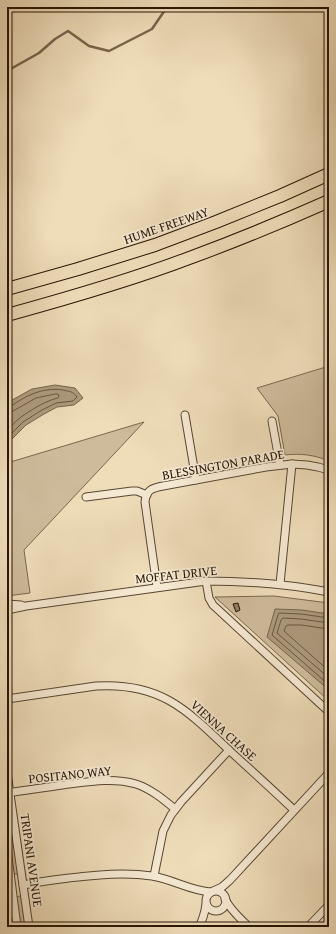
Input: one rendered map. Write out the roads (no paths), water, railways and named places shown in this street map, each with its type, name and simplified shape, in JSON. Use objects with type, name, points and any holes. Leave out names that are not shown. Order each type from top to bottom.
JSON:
[{"type":"highway","name":"HUME FREEWAY","points":[[7,289],[155,245],[280,196],[329,174]]},
{"type":"highway","points":[[7,315],[131,278],[191,258],[329,201]]},
{"type":"street","points":[[185,415],[196,480]]},
{"type":"street","points":[[272,421],[280,465]]},
{"type":"street","points":[[280,584],[292,464]]},
{"type":"street","name":"BLESSINGTON PARADE","points":[[147,494],[155,488],[280,465],[307,465],[329,470]]},
{"type":"street","points":[[86,497],[132,491],[147,494],[145,502],[157,588]]},
{"type":"street","points":[[206,581],[209,598],[213,605],[329,712]]},
{"type":"street","name":"MOFFAT DRIVE","points":[[7,610],[26,606],[206,581],[280,584],[329,592]]},
{"type":"street","name":"MOFFAT DRIVE","points":[[7,604],[26,606]]},
{"type":"street","name":"VIENNA CHASE","points":[[7,699],[96,686],[117,686],[140,689],[154,693],[178,705],[192,716],[294,810]]},
{"type":"street","points":[[154,876],[163,831],[170,816],[175,808],[229,750]]},
{"type":"street","name":"TRIPANI AVENUE","points":[[7,773],[8,792],[29,927]]},
{"type":"street","points":[[201,924],[207,896],[230,880],[329,773]]},
{"type":"street","name":"POSITANO WAY","points":[[8,792],[97,780],[116,780],[136,784],[146,788],[175,808]]},
{"type":"street","name":"TRIPANI AVENUE","points":[[7,849],[10,886],[17,927]]},
{"type":"street","points":[[23,885],[100,874],[116,873],[154,876],[205,892],[216,891],[222,893],[236,915],[250,927]]},
{"type":"street","points":[[201,924],[210,914],[224,905],[230,880]]},
{"type":"street","points":[[194,889],[202,897],[210,909],[236,915]]},
{"type":"street","points":[[308,927],[329,905]]},
{"type":"water","points":[[55,385],[75,388],[83,398],[74,405],[57,407],[44,414],[26,425],[7,444],[7,404],[32,389]]},
{"type":"water","points":[[275,609],[302,610],[329,614],[329,690],[267,637]]},
{"type":"waterway","points":[[7,71],[39,53],[55,39],[68,31],[89,46],[109,51],[152,29],[167,7]]}]
